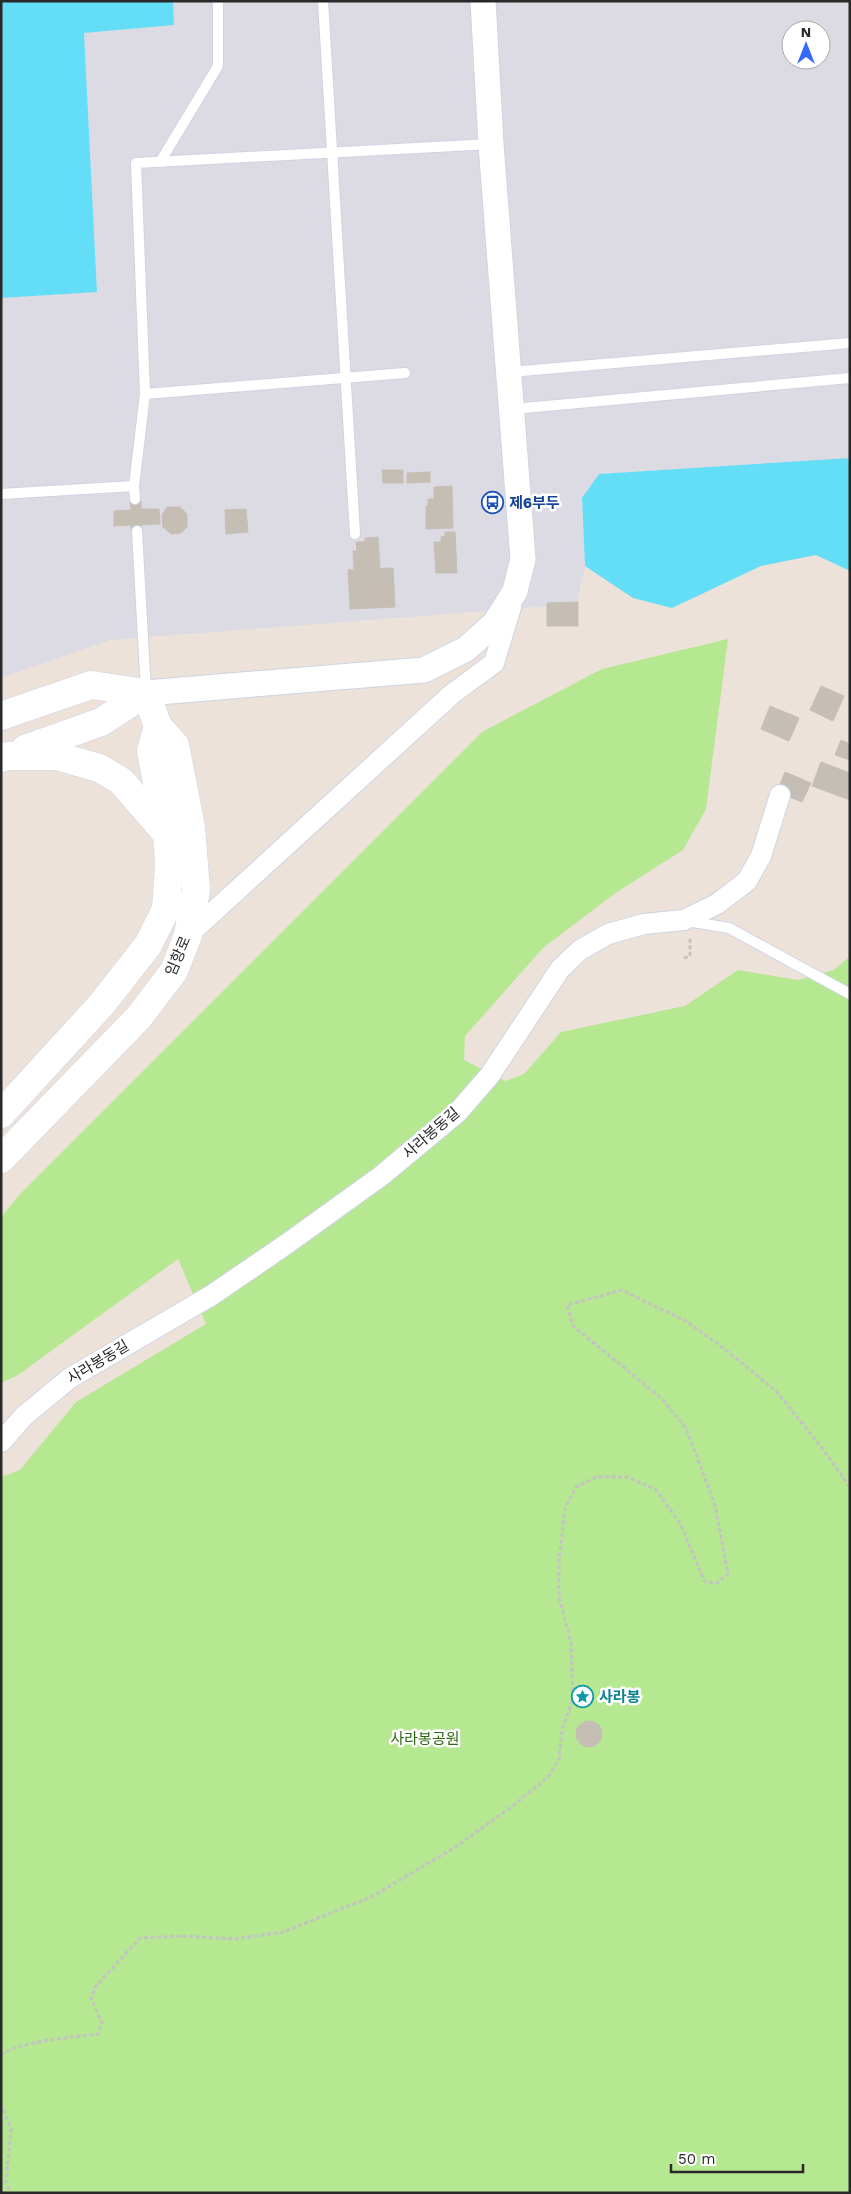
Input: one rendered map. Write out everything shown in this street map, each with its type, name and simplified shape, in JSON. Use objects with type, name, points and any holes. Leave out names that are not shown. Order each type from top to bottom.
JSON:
[{"type":"main road","points":[[1,716],[91,685],[146,693]]},
{"type":"main road","points":[[4,757],[102,722],[146,693]]},
{"type":"main road","name":"임항로","points":[[1,1159],[138,1017],[174,971],[188,935],[196,890],[191,828],[175,745],[158,726],[146,693]]},
{"type":"main road","name":"임항로","points":[[1,1114],[101,1005],[148,945],[166,910],[169,866],[167,834],[151,751],[158,726]]},
{"type":"main road","points":[[4,757],[57,756],[99,768],[121,781],[167,834]]},
{"type":"street","points":[[188,935],[452,694],[494,663],[523,559],[513,408],[491,144],[483,1]]},
{"type":"street","points":[[146,693],[424,670],[466,649],[495,623],[515,591]]},
{"type":"street","points":[[687,921],[718,904],[747,882],[761,856],[780,795]]},
{"type":"street","name":"사라봉동길","points":[[1,1442],[24,1416],[70,1378],[220,1290],[381,1176],[458,1112],[490,1075],[560,969],[580,950],[608,934],[644,924],[687,921]]},
{"type":"lane","points":[[160,162],[218,66],[218,1]]},
{"type":"lane","points":[[323,1],[355,534]]},
{"type":"lane","points":[[134,499],[145,394],[136,163],[491,144]]},
{"type":"lane","points":[[510,372],[850,343]]},
{"type":"lane","points":[[145,394],[405,373]]},
{"type":"lane","points":[[513,408],[850,378]]},
{"type":"lane","points":[[1,494],[134,486]]},
{"type":"lane","points":[[136,531],[146,693]]},
{"type":"lane","name":"사라봉동길","points":[[687,921],[729,928],[850,994]]},
{"type":"path","points":[[684,958],[690,956],[687,921]]},
{"type":"path","points":[[1,2055],[9,2050],[54,2040],[98,2034],[102,2023],[91,1998],[96,1986],[140,1938],[182,1936],[235,1938],[283,1932],[371,1897],[388,1887],[454,1848],[514,1805],[548,1776],[559,1759],[562,1729],[573,1699],[571,1643],[559,1597],[559,1561],[564,1508],[576,1487],[596,1477],[627,1477],[655,1489],[680,1523],[705,1582],[718,1583],[728,1574],[715,1505],[686,1428],[661,1398],[573,1326],[566,1305],[622,1290],[686,1321],[722,1347],[776,1391],[822,1448],[850,1487]]},
{"type":"path","points":[[1,2104],[11,2129],[6,2183],[10,2193]]},
{"type":"shaded area","points":[[173,1],[850,1],[850,458],[599,474],[582,499],[585,566],[577,604],[110,640],[1,678],[1,298],[97,292],[84,33],[174,25]]},
{"type":"green space","name":"사라봉공원","points":[[728,639],[706,809],[683,850],[614,894],[543,948],[465,1036],[464,1060],[505,1081],[524,1074],[561,1032],[685,1006],[738,970],[798,980],[834,970],[850,956],[850,2193],[1,2193],[1,1477],[20,1470],[76,1402],[206,1324],[178,1259],[18,1375],[1,1383],[1,1217],[21,1193],[482,732],[602,669]]},
{"type":"water","points":[[1,1],[173,1],[174,25],[84,33],[97,292],[1,298]]},
{"type":"water","points":[[850,458],[850,571],[816,555],[761,566],[672,608],[633,598],[585,566],[582,498],[599,474]]},
{"type":"building","points":[[382,470],[403,470],[403,483],[383,483]]},
{"type":"building","points":[[430,472],[430,482],[407,483],[407,473]]},
{"type":"building","points":[[452,486],[453,528],[426,529],[426,506],[428,506],[428,499],[434,499],[434,487]]},
{"type":"building","points":[[141,501],[141,509],[159,509],[160,524],[141,525],[141,528],[131,528],[131,525],[114,526],[114,511],[131,510],[130,502]]},
{"type":"building","points":[[167,507],[180,507],[187,514],[187,527],[181,533],[171,534],[163,527],[162,515]]},
{"type":"building","points":[[246,509],[248,532],[226,534],[225,510]]},
{"type":"building","points":[[445,532],[455,532],[457,573],[436,573],[434,542],[441,542],[441,537],[445,536]]},
{"type":"building","points":[[378,537],[380,569],[354,570],[353,551],[357,551],[356,542],[365,542],[365,538]]},
{"type":"building","points":[[393,568],[395,607],[350,609],[348,570]]},
{"type":"building","points":[[578,602],[578,626],[547,626],[547,603]]},
{"type":"building","points":[[821,686],[844,696],[833,721],[810,710]]},
{"type":"building","points":[[770,706],[799,718],[789,741],[761,729]]},
{"type":"building","points":[[841,740],[850,744],[850,760],[835,755]]},
{"type":"building","points":[[821,762],[850,773],[850,800],[812,786]]},
{"type":"building","points":[[785,772],[811,783],[802,802],[777,792]]},
{"type":"building","points":[[589,1721],[598,1725],[602,1734],[598,1743],[589,1747],[580,1743],[576,1734],[580,1725]]},
{"type":"place","name":"제6부두","points":[[493,503]]},
{"type":"place","name":"사라봉","points":[[583,1697]]}]
